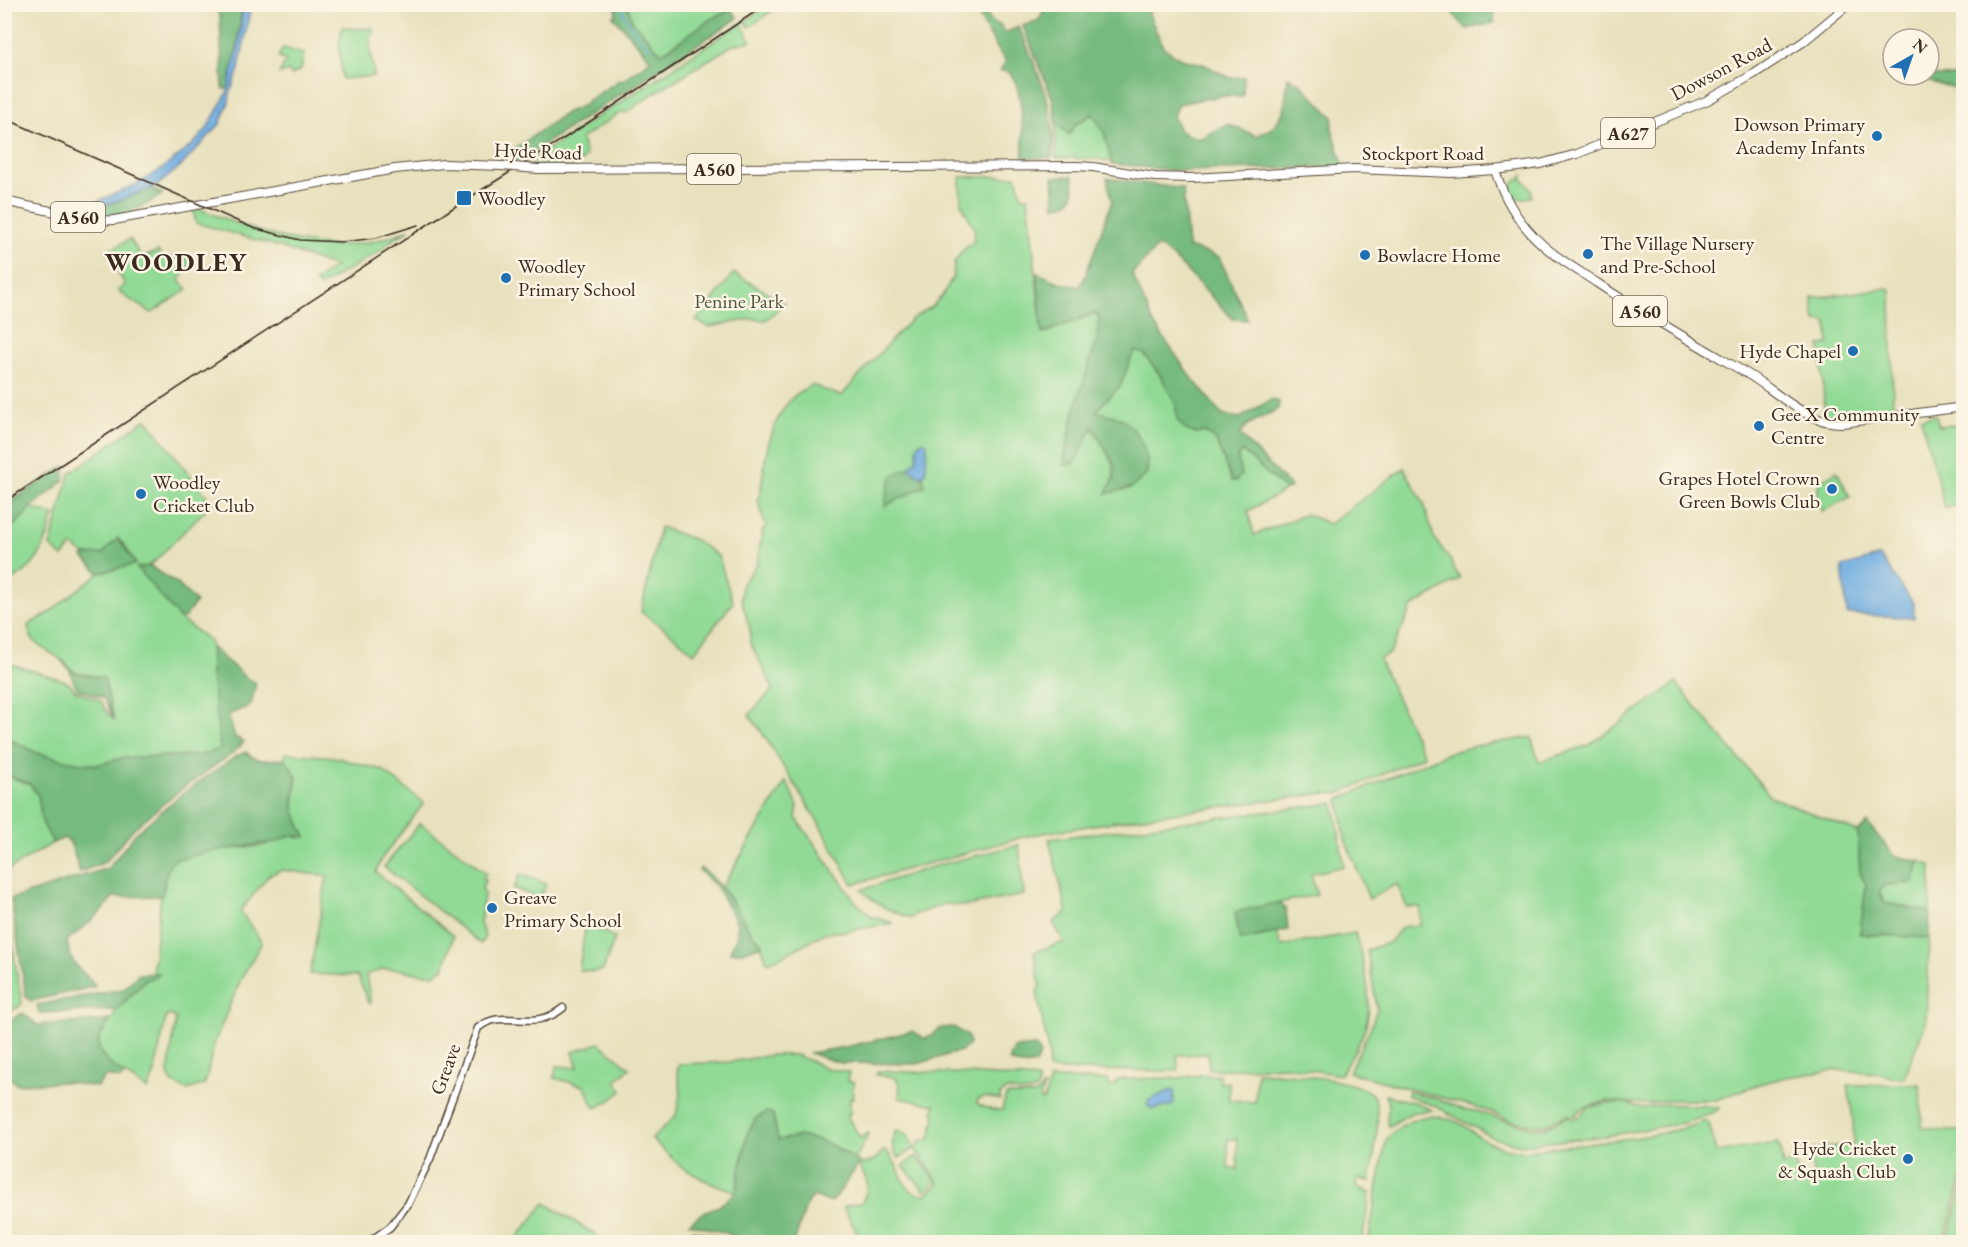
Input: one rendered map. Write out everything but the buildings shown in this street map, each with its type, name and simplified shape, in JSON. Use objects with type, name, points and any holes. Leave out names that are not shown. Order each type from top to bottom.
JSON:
[{"type":"main road","name":"Dowson Road","points":[[1495,170],[1540,164],[1577,154],[1708,100],[1803,42],[1849,4]]},
{"type":"main road","name":"Hyde Road","points":[[4,201],[97,221],[395,169],[444,164],[538,169],[1077,166]]},
{"type":"main road","name":"Stockport Road","points":[[1077,166],[1155,177],[1191,178],[1354,169],[1440,173],[1495,170],[1511,208],[1536,238],[1554,255],[1634,308],[1750,376],[1808,415],[1826,422],[1842,423],[1964,407]]},
{"type":"street","name":"Greave","points":[[369,1242],[390,1227],[408,1204],[430,1159],[478,1028],[489,1021],[531,1022],[549,1018],[563,1008]]},
{"type":"green space","points":[[770,4],[780,5],[749,27],[745,21]]},
{"type":"green space","points":[[215,5],[242,5],[237,49],[228,88],[223,89],[220,17]]},
{"type":"green space","points":[[616,5],[628,5],[632,22],[662,53],[711,19],[731,10],[738,18],[517,162],[502,162],[502,158],[567,112],[585,105],[587,101],[651,60],[613,16],[616,15]]},
{"type":"green space","points":[[628,5],[724,5],[726,12],[711,19],[662,53],[632,22]]},
{"type":"green space","points":[[972,5],[981,5],[993,23],[1000,25],[1005,33],[1019,27],[1039,75],[1049,107],[1053,141],[1052,158],[1023,158],[1021,106],[1014,79],[1008,72],[1000,71],[1006,61]]},
{"type":"green space","points":[[1046,5],[1148,5],[1149,14],[1163,47],[1181,59],[1203,64],[1230,78],[1244,77],[1243,96],[1220,96],[1178,104],[1173,116],[1181,132],[1199,139],[1227,124],[1257,136],[1274,127],[1284,111],[1288,77],[1301,84],[1333,117],[1332,129],[1344,167],[1180,171],[1112,164],[1104,132],[1093,114],[1077,123],[1069,135],[1056,124],[1053,100],[1023,26],[1039,20]]},
{"type":"green space","points":[[1445,5],[1494,5],[1494,23],[1467,29]]},
{"type":"green space","points":[[741,23],[751,41],[733,45],[626,113],[621,112],[581,139],[586,156],[576,166],[527,163]]},
{"type":"green space","points":[[342,27],[372,28],[370,45],[374,76],[342,79],[339,47]]},
{"type":"green space","points":[[283,48],[304,54],[301,70],[291,75],[289,71],[279,74],[286,61],[278,57]]},
{"type":"green space","points":[[1963,68],[1963,85],[1959,89],[1941,85],[1941,76],[1956,76]]},
{"type":"green space","points":[[1093,114],[1104,132],[1112,162],[1097,159],[1056,158],[1056,124],[1069,135],[1077,123]]},
{"type":"green space","points":[[1523,175],[1522,179],[1530,187],[1532,197],[1514,199],[1509,196],[1510,189]]},
{"type":"green space","points":[[1016,176],[1022,197],[1028,197],[1042,334],[1095,313],[1099,316],[1097,339],[1074,412],[1063,465],[1074,463],[1093,427],[1114,465],[1114,478],[1107,493],[1130,488],[1122,419],[1095,411],[1120,386],[1134,351],[1144,354],[1160,375],[1176,404],[1177,420],[1196,434],[1205,432],[1216,441],[1232,481],[1241,475],[1238,457],[1242,451],[1286,490],[1248,511],[1254,535],[1306,514],[1329,524],[1404,468],[1424,504],[1434,538],[1460,579],[1412,607],[1390,653],[1379,659],[1424,756],[1338,794],[1326,793],[1150,816],[1031,835],[853,884],[817,820],[749,715],[773,689],[750,642],[750,629],[741,598],[742,584],[757,564],[763,529],[766,528],[758,500],[768,444],[777,420],[794,396],[812,385],[841,396],[913,318],[931,307],[942,296],[953,277],[954,263],[961,252],[973,242],[975,230],[961,203],[960,177]]},
{"type":"green space","points":[[1073,176],[1074,193],[1069,202],[1055,207],[1053,177]]},
{"type":"green space","points":[[1107,178],[1183,189],[1188,247],[1219,257],[1248,320],[1233,319],[1177,261],[1158,246],[1132,274],[1154,324],[1188,373],[1222,415],[1240,418],[1272,399],[1279,402],[1278,409],[1247,425],[1240,435],[1291,488],[1286,490],[1242,451],[1238,457],[1241,475],[1236,481],[1232,481],[1216,441],[1205,432],[1196,434],[1186,430],[1177,420],[1176,404],[1160,375],[1144,354],[1134,351],[1120,386],[1096,411],[1120,418],[1134,430],[1145,451],[1147,474],[1131,488],[1106,494],[1114,478],[1114,465],[1093,427],[1074,464],[1063,465],[1074,412],[1097,339],[1099,316],[1094,313],[1042,334],[1037,273],[1061,283],[1079,287],[1085,277],[1112,201]]},
{"type":"green space","points":[[151,188],[163,194],[133,211],[113,216],[79,212],[133,196]]},
{"type":"green space","points":[[197,208],[276,236],[328,245],[354,244],[382,239],[410,229],[384,246],[385,248],[319,287],[315,281],[335,267],[280,247],[196,223],[193,209]]},
{"type":"green space","points":[[130,239],[142,258],[158,251],[162,257],[193,259],[179,281],[188,289],[152,313],[118,290],[125,285],[107,252]]},
{"type":"green space","name":"Penine Park","points":[[734,273],[785,303],[766,320],[752,319],[709,327],[696,321]]},
{"type":"green space","points":[[1889,288],[1891,292],[1893,411],[1836,419],[1825,416],[1820,345],[1829,344],[1827,322],[1815,321],[1812,298]]},
{"type":"green space","points":[[1936,415],[1939,426],[1963,424],[1963,505],[1945,508],[1921,418]]},
{"type":"green space","points":[[146,419],[212,503],[154,562],[141,570],[137,566],[180,619],[210,641],[211,674],[221,749],[199,755],[122,758],[97,765],[37,753],[5,737],[4,662],[69,683],[76,691],[101,701],[107,713],[114,720],[104,678],[74,672],[62,660],[35,642],[28,625],[46,615],[99,573],[136,564],[123,543],[102,555],[85,555],[72,546],[63,557],[50,546],[70,473]]},
{"type":"green space","points":[[65,466],[64,481],[31,508],[16,524],[5,530],[5,505]]},
{"type":"green space","points":[[910,468],[922,473],[925,486],[885,506],[890,481],[897,473]]},
{"type":"green space","name":"Grapes Hotel Crown Green Bowls Club","points":[[1837,471],[1850,497],[1823,511],[1816,502],[1819,482]]},
{"type":"green space","points":[[31,508],[54,515],[47,538],[33,564],[5,585],[4,530],[16,524]]},
{"type":"green space","points":[[660,527],[695,540],[718,556],[733,602],[694,653],[641,612]]},
{"type":"green space","points":[[118,538],[136,564],[99,573],[83,557],[102,554]]},
{"type":"green space","points":[[150,566],[179,585],[196,602],[184,618],[180,619],[137,568]]},
{"type":"green space","points":[[211,647],[245,677],[256,683],[251,705],[228,715],[235,737],[244,742],[233,753],[180,790],[133,829],[105,862],[80,872],[70,842],[64,838],[53,843],[42,822],[38,795],[30,784],[5,775],[5,737],[37,753],[97,765],[122,758],[199,755],[220,749],[211,673]]},
{"type":"green space","points":[[60,659],[76,673],[104,678],[114,721],[104,698],[78,689],[70,671]]},
{"type":"green space","points":[[1676,683],[1771,797],[1858,832],[1860,873],[1866,885],[1860,934],[1929,938],[1926,1022],[1904,1078],[1879,1073],[1836,1070],[1787,1077],[1759,1084],[1716,1100],[1668,1100],[1648,1104],[1606,1101],[1581,1109],[1576,1115],[1568,1114],[1544,1125],[1509,1120],[1483,1109],[1349,1072],[1371,1027],[1377,1009],[1367,950],[1390,942],[1402,927],[1420,925],[1420,907],[1407,907],[1397,884],[1369,899],[1345,839],[1339,799],[1448,753],[1475,746],[1531,737],[1539,762],[1589,745]]},
{"type":"green space","points":[[246,752],[259,759],[284,759],[290,766],[296,776],[295,813],[306,837],[289,836],[276,842],[176,859],[168,870],[163,893],[159,896],[113,897],[92,920],[67,940],[73,962],[96,986],[31,1001],[26,997],[11,899],[108,868],[137,832],[182,794],[235,757]]},
{"type":"green space","points":[[286,753],[334,757],[382,770],[424,803],[382,858],[376,872],[453,936],[444,969],[441,968],[436,974],[429,974],[385,969],[366,975],[371,1003],[368,1003],[358,976],[310,974],[327,876],[281,870],[269,875],[240,911],[262,942],[241,979],[214,1043],[205,1084],[187,1090],[172,1082],[168,1075],[176,1018],[170,1015],[166,1017],[154,1075],[148,1090],[112,1066],[101,1054],[98,1044],[100,1036],[117,1010],[146,979],[155,978],[158,973],[152,973],[161,895],[168,869],[172,862],[188,854],[259,846],[290,836],[299,838],[294,806],[297,777],[284,759]]},
{"type":"green space","points":[[4,775],[30,784],[38,795],[42,822],[53,843],[5,872]]},
{"type":"green space","points":[[786,781],[798,806],[796,818],[855,901],[872,917],[894,923],[824,933],[781,957],[767,962],[760,941],[752,934],[722,887]]},
{"type":"green space","points":[[1334,803],[1344,866],[1311,874],[1317,895],[1235,912],[1240,940],[1277,933],[1281,946],[1355,933],[1366,977],[1369,1000],[1367,1021],[1356,1049],[1340,1075],[1286,1066],[1209,1070],[1208,1054],[1177,1055],[1178,1071],[1052,1070],[1048,1068],[1049,1054],[1037,992],[1040,985],[1034,952],[1064,942],[1053,922],[1067,912],[1049,839]]},
{"type":"green space","points":[[420,823],[486,873],[483,878],[486,880],[482,886],[484,894],[480,924],[485,936],[481,944],[384,867]]},
{"type":"green space","points":[[1867,823],[1895,856],[1919,861],[1913,883],[1885,885],[1879,892],[1885,903],[1930,912],[1929,938],[1860,934],[1866,885],[1860,873],[1858,832]]},
{"type":"green space","points":[[1019,845],[1024,895],[966,906],[945,904],[911,918],[884,907],[861,890],[938,865]]},
{"type":"green space","points":[[1919,861],[1931,865],[1930,912],[1885,903],[1879,892],[1885,885],[1913,883]]},
{"type":"green space","points":[[701,868],[722,889],[762,945],[742,952],[730,952],[737,935],[737,923],[716,886],[699,870]]},
{"type":"green space","points":[[520,874],[546,884],[540,899],[514,888]]},
{"type":"green space","points":[[4,895],[22,1003],[5,1014]]},
{"type":"green space","points":[[1280,902],[1286,910],[1288,930],[1240,940],[1235,912]]},
{"type":"green space","points":[[586,922],[615,938],[603,970],[593,972],[579,970]]},
{"type":"green space","points":[[159,973],[155,978],[146,979],[117,1010],[39,1013],[37,1005],[123,989],[139,974]]},
{"type":"green space","points":[[23,1013],[37,1025],[111,1020],[100,1036],[99,1048],[105,1059],[125,1075],[120,1079],[106,1076],[97,1087],[66,1082],[16,1084],[5,1074],[5,1023]]},
{"type":"green space","points":[[954,1027],[968,1037],[969,1045],[961,1051],[917,1064],[840,1063],[809,1053],[913,1031],[925,1039],[941,1028]]},
{"type":"green space","points":[[599,1043],[630,1068],[616,1080],[622,1091],[608,1102],[595,1108],[584,1086],[554,1078],[557,1066],[578,1068],[573,1052]]},
{"type":"green space","points":[[1036,1046],[1040,1055],[1035,1064],[1022,1065],[1009,1061],[1014,1048]]},
{"type":"green space","points":[[771,1055],[796,1055],[829,1069],[849,1072],[847,1081],[855,1083],[853,1098],[850,1098],[850,1114],[847,1116],[860,1138],[868,1133],[855,1159],[818,1140],[790,1138],[778,1140],[773,1114],[767,1112],[756,1118],[747,1134],[736,1192],[704,1180],[680,1166],[652,1139],[676,1115],[681,1091],[677,1072],[679,1064],[730,1062]]},
{"type":"green space","points":[[877,1071],[954,1073],[1038,1079],[1037,1088],[1031,1092],[1006,1090],[1000,1095],[1000,1100],[985,1097],[978,1099],[977,1104],[992,1110],[1002,1110],[1006,1095],[1035,1095],[1044,1086],[1040,1098],[1041,1101],[1044,1100],[1050,1079],[1107,1080],[1110,1086],[1114,1086],[1116,1081],[1122,1079],[1219,1075],[1220,1083],[1229,1082],[1229,1100],[1255,1102],[1257,1072],[1321,1078],[1357,1086],[1369,1092],[1375,1099],[1378,1118],[1370,1181],[1357,1179],[1356,1186],[1370,1193],[1362,1242],[862,1242],[843,1207],[862,1202],[867,1191],[867,1183],[858,1165],[872,1161],[883,1151],[888,1152],[911,1190],[925,1195],[939,1183],[915,1149],[921,1140],[926,1141],[931,1136],[935,1105],[899,1098],[900,1086],[895,1077],[876,1075]],"holes":[[[1228,1139],[1237,1139],[1238,1170],[1228,1168]]]},
{"type":"green space","points":[[1920,1084],[1922,1127],[1944,1131],[1963,1131],[1963,1173],[1944,1242],[1368,1242],[1386,1140],[1402,1126],[1420,1118],[1430,1116],[1451,1119],[1495,1145],[1525,1151],[1648,1136],[1706,1121],[1709,1123],[1716,1152],[1779,1143],[1783,1165],[1794,1161],[1801,1180],[1814,1175],[1810,1158],[1802,1151],[1854,1144],[1848,1085]]},
{"type":"green space","points":[[1408,1091],[1499,1119],[1544,1128],[1568,1116],[1572,1119],[1579,1117],[1587,1108],[1607,1103],[1625,1103],[1644,1108],[1666,1104],[1718,1107],[1719,1109],[1684,1123],[1606,1136],[1522,1145],[1496,1139],[1435,1106],[1407,1095]]},
{"type":"green space","points":[[1385,1095],[1417,1103],[1432,1110],[1411,1113],[1389,1126],[1387,1124],[1388,1104]]},
{"type":"green space","points":[[767,1112],[773,1114],[778,1140],[800,1136],[825,1142],[860,1162],[833,1201],[829,1202],[814,1196],[808,1201],[794,1242],[750,1242],[689,1223],[706,1211],[719,1206],[736,1192],[747,1134],[756,1118]]},
{"type":"green space","points":[[896,1130],[908,1136],[915,1148],[899,1158],[893,1145]]},
{"type":"green space","points":[[916,1156],[937,1181],[925,1191],[903,1166]]},
{"type":"green space","points":[[1963,1184],[1963,1242],[1947,1242]]},
{"type":"green space","points":[[545,1203],[607,1242],[514,1242]]},
{"type":"green space","points":[[692,1230],[713,1235],[733,1242],[689,1242]]},
{"type":"water","points":[[243,5],[251,5],[239,69],[220,124],[182,165],[158,185],[122,200],[83,211],[82,208],[137,184],[162,169],[193,144],[206,130],[227,93],[238,47]]},
{"type":"water","points":[[923,441],[926,442],[927,452],[925,473],[922,476],[909,467],[917,459],[917,447]]},
{"type":"water","points":[[1880,556],[1914,604],[1914,618],[1847,614],[1842,567]]},
{"type":"water","points":[[1171,1090],[1174,1091],[1174,1102],[1171,1106],[1152,1109],[1147,1105],[1149,1100]]},
{"type":"waterway","points":[[620,4],[632,28],[650,48]]},
{"type":"railway","points":[[4,502],[767,4]]},
{"type":"railway","points":[[4,118],[253,228],[300,240],[342,242],[376,238],[418,225]]},
{"type":"place","name":"Dowson Primary Academy Infants","points":[[1877,136]]},
{"type":"place","name":"Woodley","points":[[464,198]]},
{"type":"place","name":"The Village Nursery and Pre-School","points":[[1588,254]]},
{"type":"place","name":"Bowlacre Home","points":[[1365,255]]},
{"type":"place","name":"Woodley Primary School","points":[[506,278]]},
{"type":"place","name":"Hyde Chapel","points":[[1853,351]]},
{"type":"place","name":"Gee X Community Centre","points":[[1759,426]]},
{"type":"place","name":"Grapes Hotel Crown Green Bowls Club","points":[[1832,489]]},
{"type":"place","name":"Woodley Cricket Club","points":[[141,494]]},
{"type":"place","name":"Greave Primary School","points":[[492,908]]},
{"type":"place","name":"Hyde Cricket & Squash Club","points":[[1908,1159]]},
{"type":"district","name":"WOODLEY","points":[[176,262]]}]
